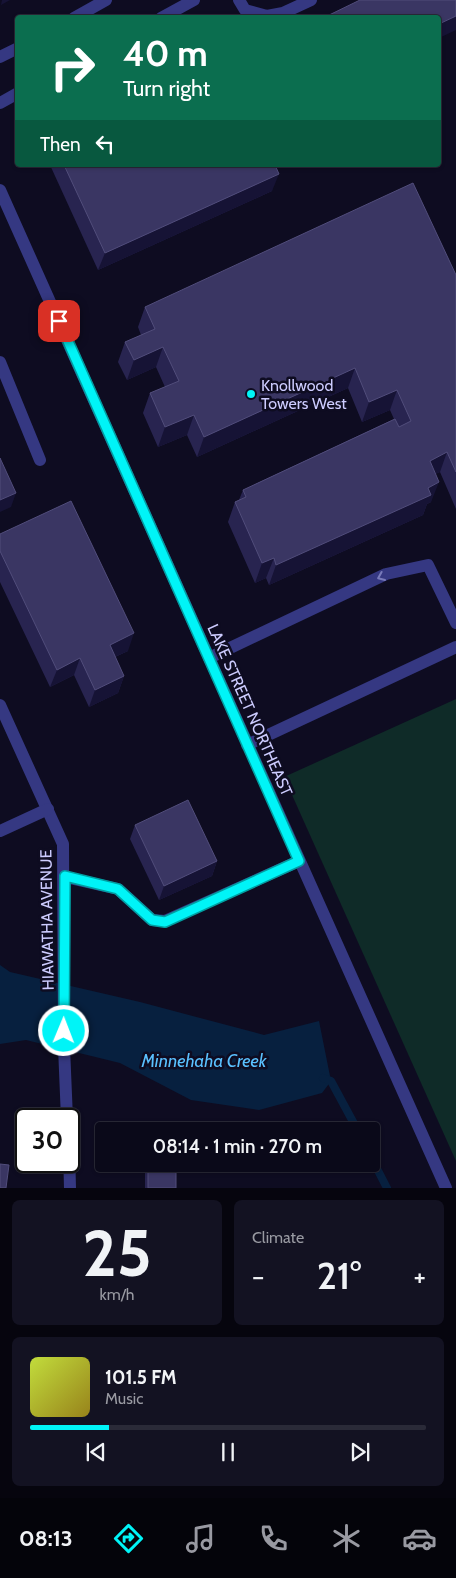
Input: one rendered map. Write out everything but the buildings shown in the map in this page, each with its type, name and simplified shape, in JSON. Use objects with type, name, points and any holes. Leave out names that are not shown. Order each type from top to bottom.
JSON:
[{"type":"street","points":[[79,15],[106,0]]},
{"type":"street","points":[[166,15],[194,0]]},
{"type":"street","points":[[239,0],[246,10],[264,15]]},
{"type":"street","points":[[272,15],[283,13],[312,0]]},
{"type":"street","points":[[0,57],[15,50]]},
{"type":"street","points":[[0,103],[15,95]]},
{"type":"street","name":"LAKE STREET NORTHEAST","points":[[0,190],[446,1188]]},
{"type":"street","points":[[0,362],[40,460]]},
{"type":"street","points":[[209,658],[386,574],[428,565],[456,623]]},
{"type":"street","points":[[247,745],[456,647]]},
{"type":"street","name":"HIAWATHA AVENUE","points":[[0,705],[63,844],[65,876],[64,1047],[67,1108]]},
{"type":"street","points":[[0,831],[48,809]]},
{"type":"street","points":[[65,876],[118,889],[152,920],[165,922],[299,861]]},
{"type":"street","points":[[70,1173],[70,1188]]},
{"type":"green space","points":[[456,699],[456,1161],[284,777]]},
{"type":"water","name":"Minnehaha Creek","points":[[0,965],[10,972],[140,1002],[264,1035],[319,1021],[331,1081],[322,1093],[259,1110],[191,1100],[120,1063],[26,1040],[0,1044]]},
{"type":"waterway","points":[[323,1078],[331,1081],[353,1122]]},
{"type":"waterway","points":[[379,1172],[387,1188]]},
{"type":"place","name":"Knollwood Towers West","points":[[251,394]]},
{"type":"route","points":[[59,321],[299,861],[165,922],[152,920],[118,889],[65,876],[64,1031]]}]
